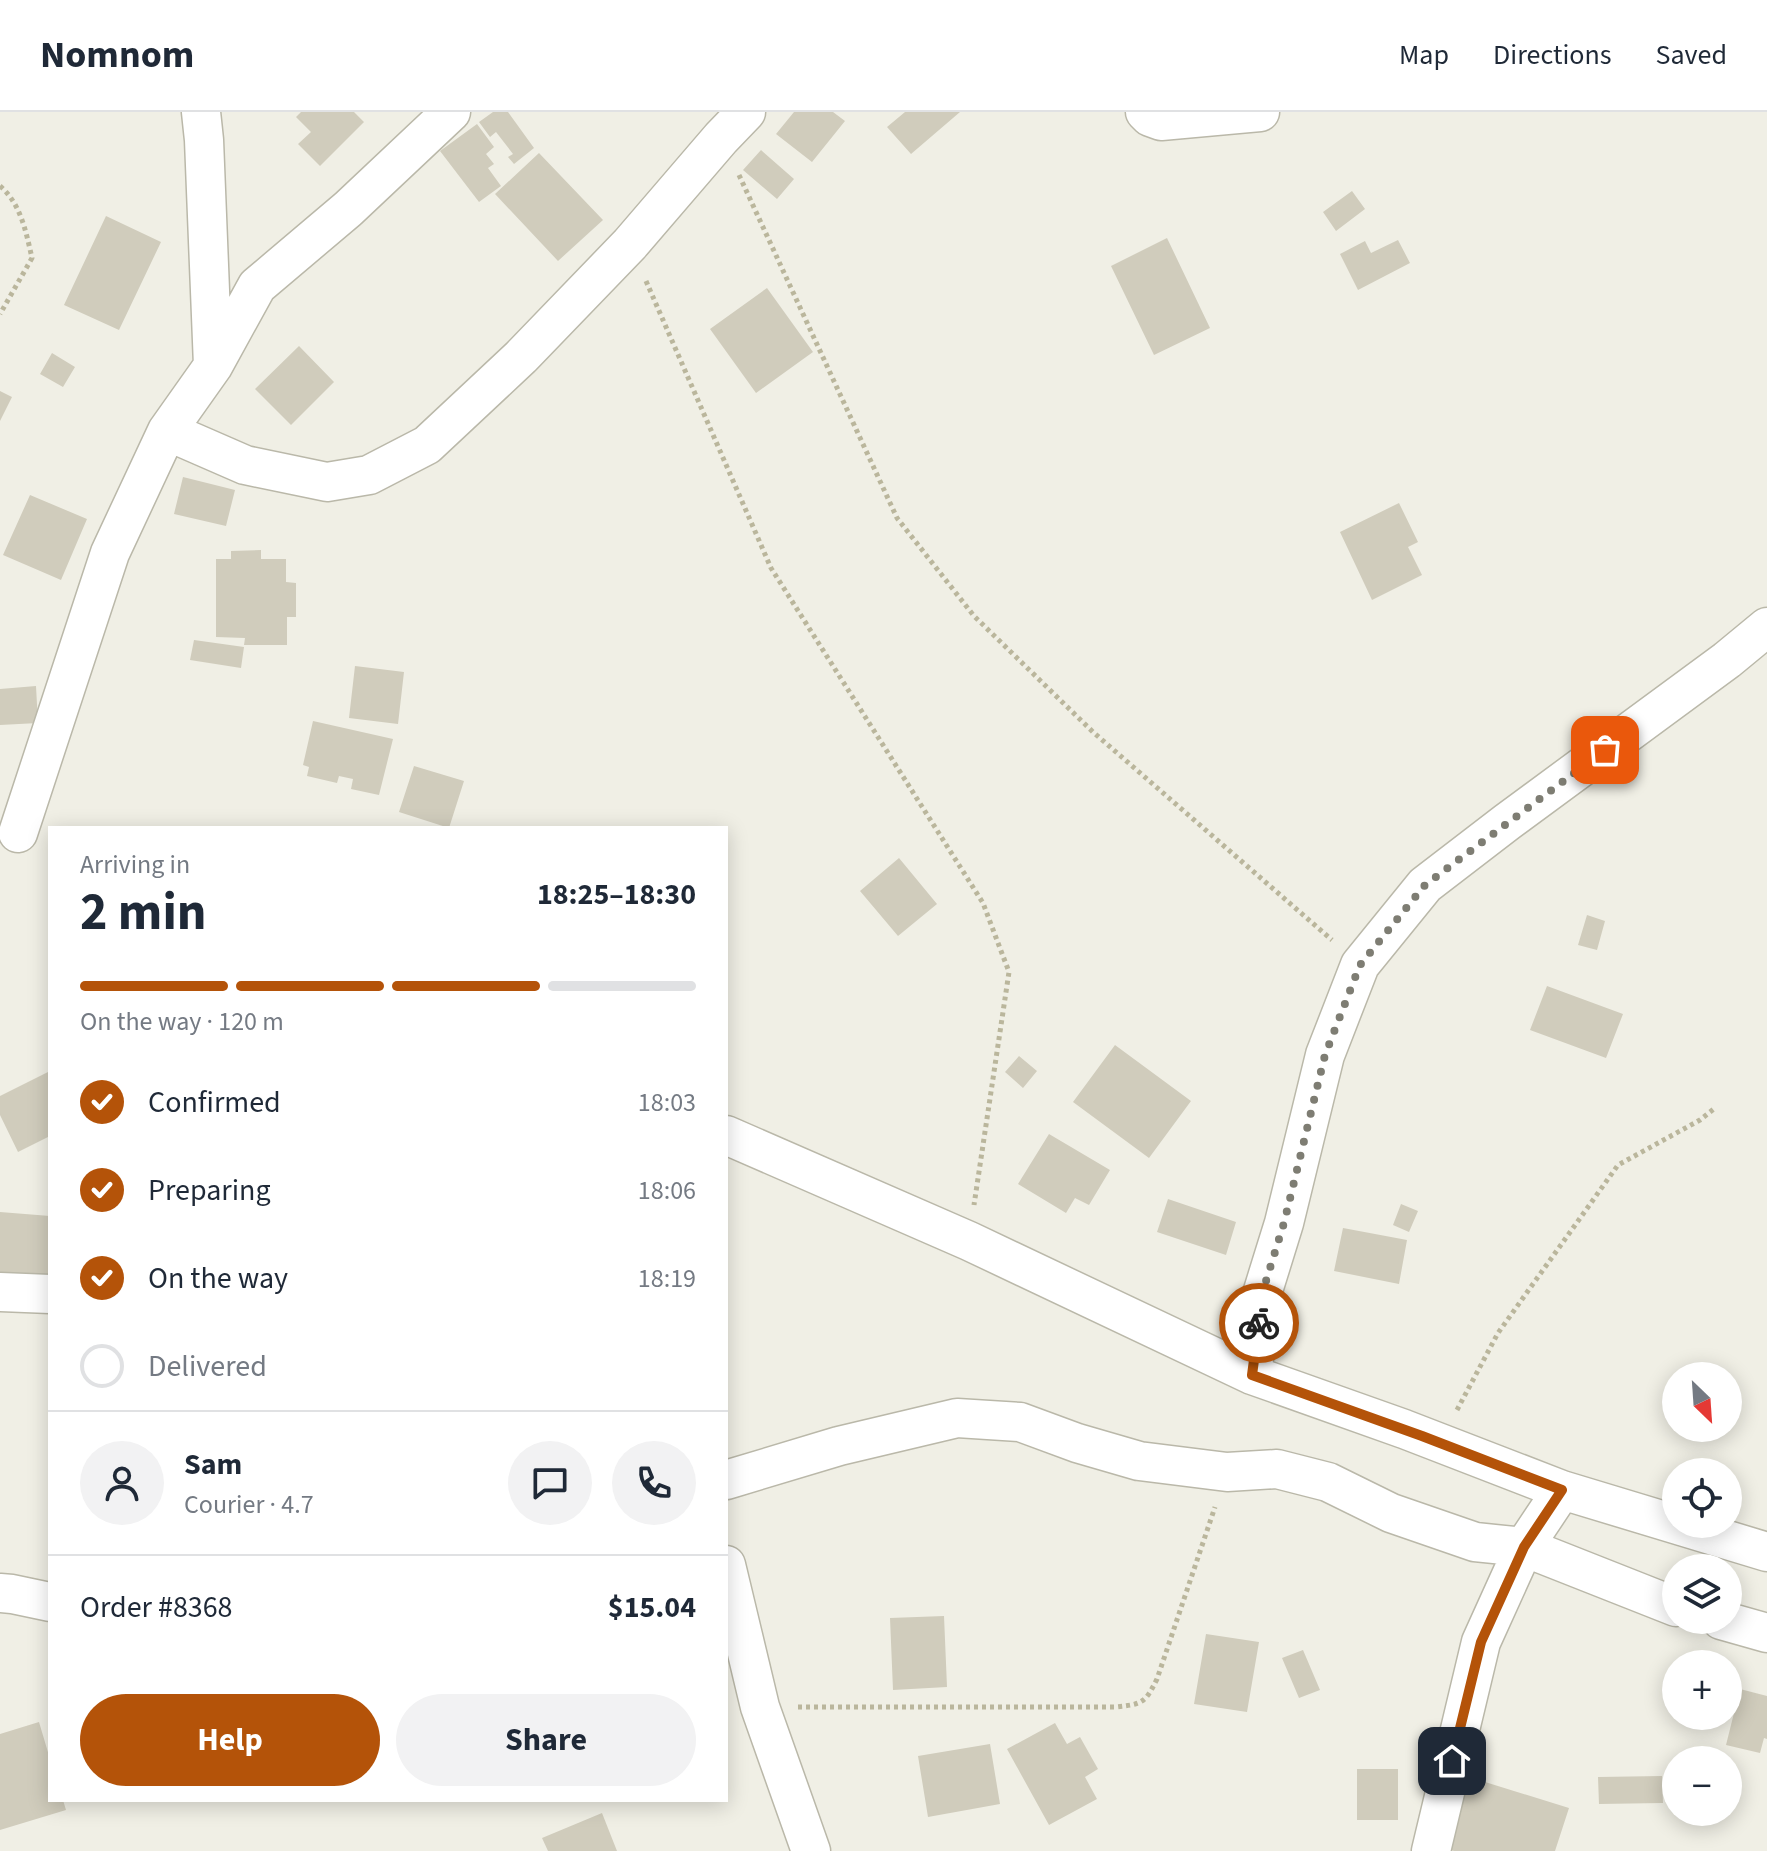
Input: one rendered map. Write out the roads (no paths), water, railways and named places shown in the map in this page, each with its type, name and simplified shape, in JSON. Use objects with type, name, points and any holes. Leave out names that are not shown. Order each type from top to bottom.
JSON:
[{"type":"street","points":[[201,112],[213,366]]},
{"type":"street","points":[[23,836],[110,553],[167,431],[213,366],[257,286],[348,209],[451,112]]},
{"type":"street","points":[[1145,112],[1161,121],[1260,112]]},
{"type":"street","points":[[167,431],[245,465],[327,482],[369,475],[427,445],[521,357],[630,244],[734,125]]},
{"type":"street","points":[[1252,1375],[1262,1294],[1284,1223],[1325,1055],[1360,965],[1425,885],[1767,627]]},
{"type":"street","points":[[728,1136],[969,1241],[1252,1375],[1562,1490],[1767,1552]]},
{"type":"street","points":[[0,1292],[48,1294]]},
{"type":"street","points":[[728,1479],[839,1446],[957,1418],[1020,1422],[1139,1461],[1227,1472],[1277,1469],[1328,1482],[1391,1513],[1475,1542],[1524,1547],[1662,1601]]},
{"type":"street","points":[[1431,1851],[1481,1642],[1524,1547],[1562,1490]]},
{"type":"street","points":[[728,1573],[760,1707],[811,1851]]},
{"type":"street","points":[[0,1593],[48,1602]]},
{"type":"street","points":[[1742,1626],[1767,1633]]}]
